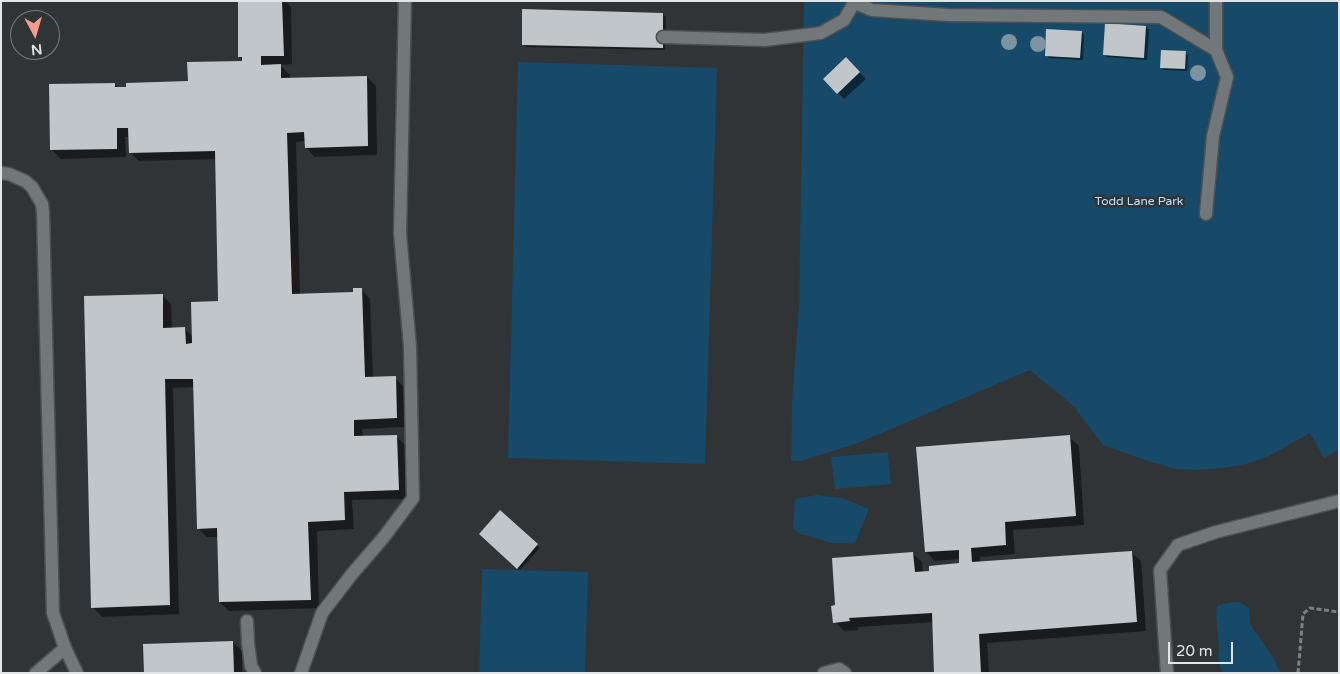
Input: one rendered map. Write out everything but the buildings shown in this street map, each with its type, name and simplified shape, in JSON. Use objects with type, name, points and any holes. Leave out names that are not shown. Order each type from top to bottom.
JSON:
[{"type":"lane","points":[[301,673],[322,613],[413,498],[410,347],[400,233],[405,1]]},
{"type":"lane","points":[[1206,214],[1213,136],[1227,77],[1216,50],[1216,1]]},
{"type":"lane","points":[[663,37],[765,40],[820,33],[844,20],[855,2],[872,10],[948,15],[1160,17],[1216,50]]},
{"type":"lane","points":[[1,173],[25,181],[32,186],[42,204],[53,613],[77,673]]},
{"type":"lane","points":[[1168,673],[1160,570],[1178,545],[1216,532],[1339,501]]},
{"type":"lane","points":[[247,621],[248,643],[255,673]]},
{"type":"lane","points":[[36,673],[66,648]]},
{"type":"lane","points":[[824,673],[839,669],[845,673]]},
{"type":"path","points":[[1298,673],[1303,614],[1310,608],[1339,612]]},
{"type":"green space","name":"Todd Lane Park","points":[[804,1],[1339,1],[1339,450],[1324,458],[1310,433],[1269,456],[1246,464],[1198,470],[1176,469],[1103,445],[1078,410],[1030,370],[858,443],[801,461],[791,461],[792,403],[799,307]]},
{"type":"green space","points":[[518,62],[717,68],[705,464],[508,458]]},
{"type":"green space","points":[[888,452],[891,484],[835,489],[831,457]]},
{"type":"green space","points":[[817,495],[842,498],[869,509],[855,543],[832,543],[798,533],[793,528],[795,499]]},
{"type":"green space","points":[[482,569],[588,572],[585,673],[479,673]]},
{"type":"green space","points":[[1240,602],[1249,608],[1250,624],[1281,673],[1222,673],[1218,658],[1217,606]]}]
